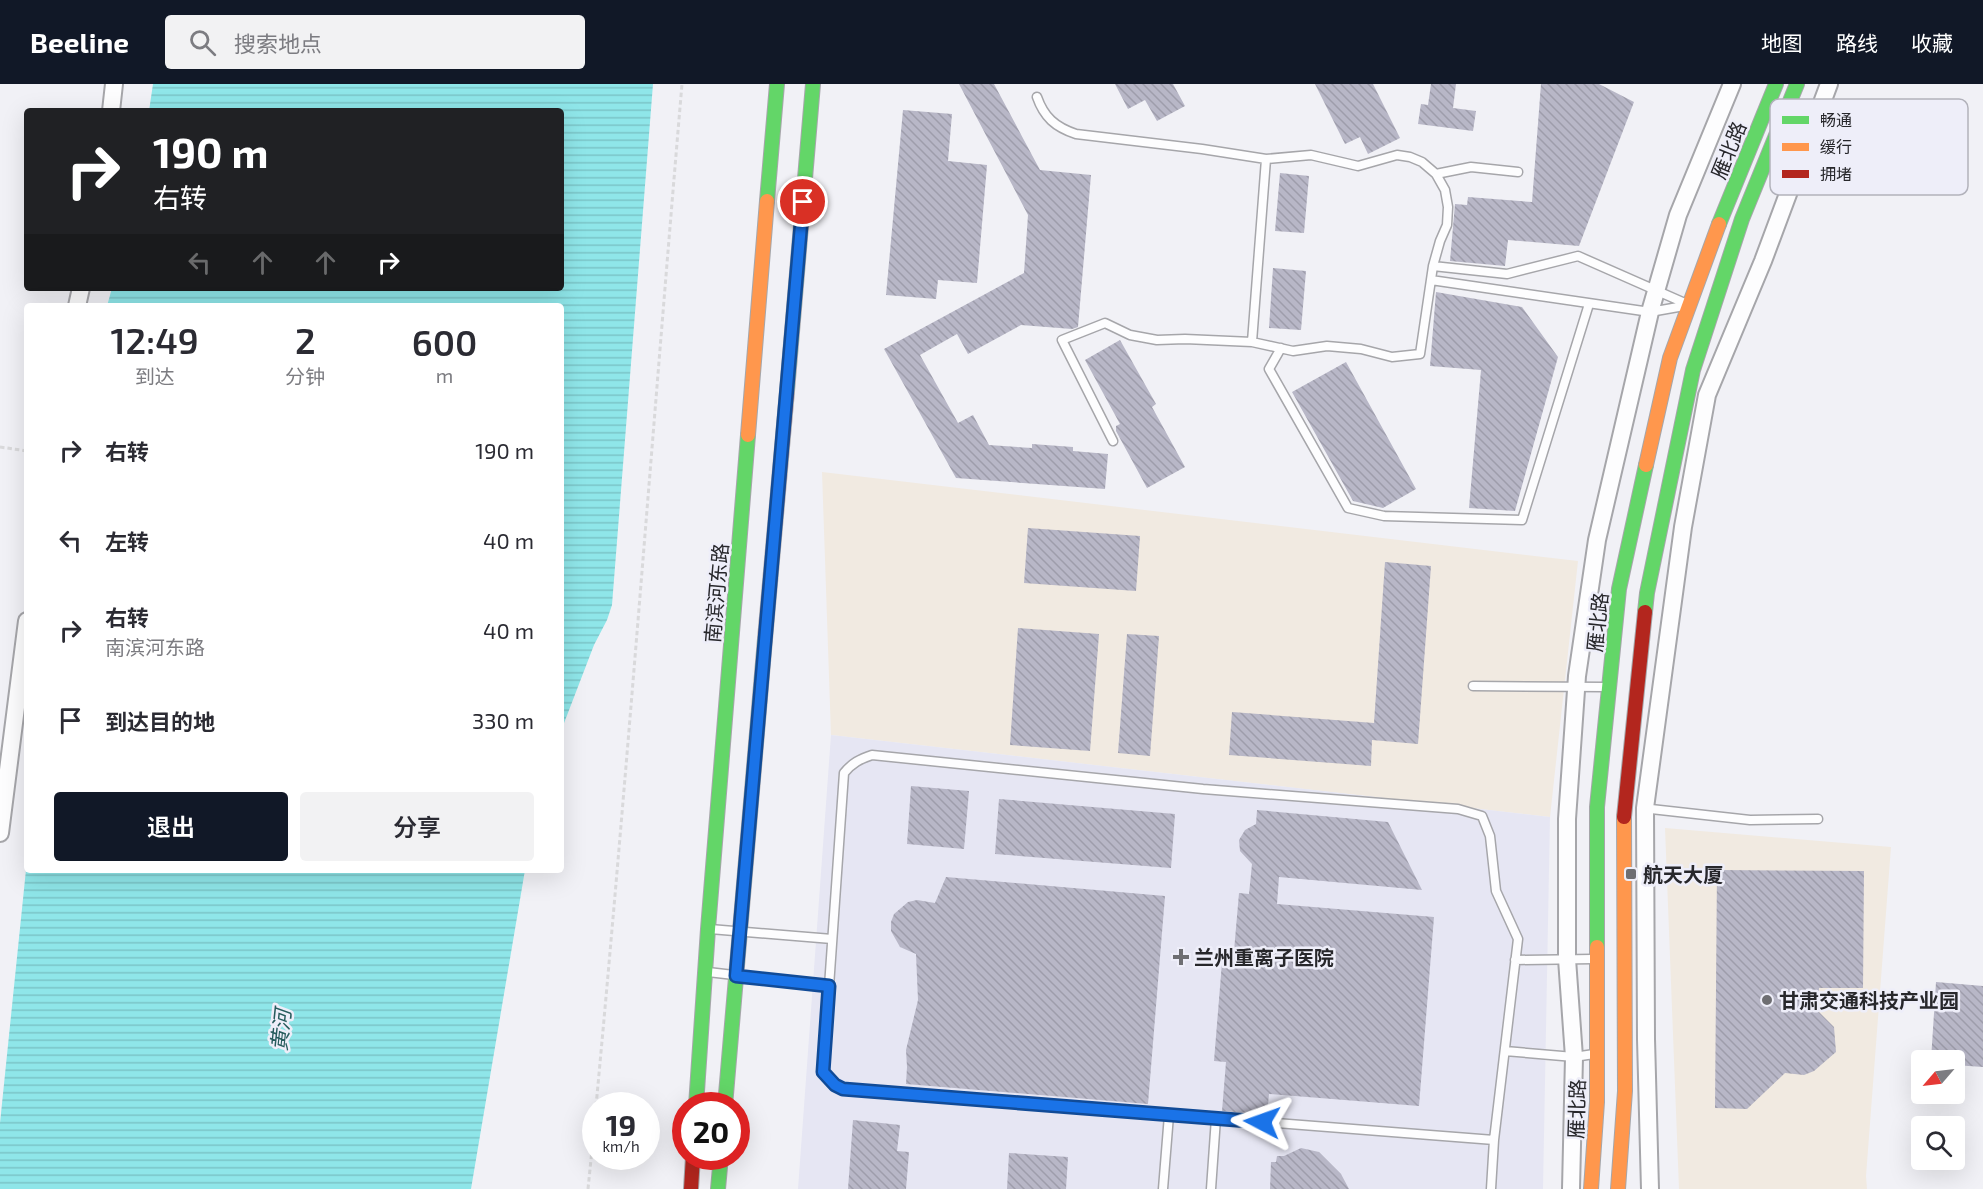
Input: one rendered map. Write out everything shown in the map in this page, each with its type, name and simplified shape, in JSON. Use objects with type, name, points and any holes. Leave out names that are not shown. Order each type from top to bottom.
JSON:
[{"type":"main road","name":"南滨河东路","points":[[697,1092],[708,929],[777,84]]},
{"type":"main road","points":[[726,1092],[813,84]]},
{"type":"main road","name":"雁北路","points":[[1592,1189],[1597,1102],[1596,806],[1619,589],[1671,358],[1725,209],[1776,84]]},
{"type":"main road","name":"雁北路","points":[[1791,99],[1797,84]]},
{"type":"main road","name":"雁北路","points":[[1618,1189],[1624,1090],[1596,806],[1647,593],[1693,370],[1742,219],[1770,150]]},
{"type":"main road","points":[[691,1189],[692,1170]]},
{"type":"main road","points":[[718,1189],[720,1170]]},
{"type":"street","points":[[111,108],[114,84]]},
{"type":"street","points":[[1571,1189],[1574,1057],[1567,959],[1596,806],[1576,687],[1597,540],[1650,312],[1678,215],[1732,84]]},
{"type":"street","points":[[1823,99],[1829,84]]},
{"type":"street","points":[[1650,1189],[1646,1039],[1645,808],[1683,527],[1707,395],[1763,261],[1788,195]]},
{"type":"street","points":[[0,833],[24,645]]},
{"type":"lane","points":[[1037,97],[1050,121],[1076,134],[1266,159],[1311,155],[1358,166],[1397,155],[1410,157],[1422,162],[1436,174],[1449,207],[1447,225],[1433,266],[1420,354],[1392,357],[1361,349],[1327,346],[1293,351],[1252,342],[1158,340],[1130,335],[1105,323],[1062,340],[1113,441]]},
{"type":"lane","points":[[1252,342],[1266,159]]},
{"type":"lane","points":[[1436,174],[1470,167],[1518,172]]},
{"type":"lane","points":[[1433,266],[1507,274],[1578,256],[1690,305]]},
{"type":"lane","points":[[1431,280],[1650,312],[1690,305]]},
{"type":"lane","points":[[1281,348],[1269,369],[1348,508],[1384,516],[1522,520],[1589,304]]},
{"type":"lane","points":[[1473,686],[1609,687]]},
{"type":"lane","points":[[1491,1189],[1494,1140],[1518,939],[1496,891],[1490,836],[1482,816],[1458,809],[1203,789],[872,756],[861,758],[851,764],[844,773],[823,1072],[835,1085],[843,1089],[1494,1140]]},
{"type":"lane","points":[[1596,806],[1645,808],[1750,820],[1818,819]]},
{"type":"lane","points":[[708,929],[832,939]]},
{"type":"lane","points":[[1515,960],[1597,958]]},
{"type":"lane","points":[[705,972],[829,986]]},
{"type":"lane","points":[[1504,1051],[1574,1057],[1596,1054]]},
{"type":"lane","points":[[1162,1189],[1169,1115]]},
{"type":"lane","points":[[1211,1189],[1216,1118]]},
{"type":"path","points":[[597,1092],[619,862],[647,488],[682,84]]},
{"type":"path","points":[[0,447],[24,451]]},
{"type":"path","points":[[588,1189],[590,1170]]},
{"type":"shaded area","points":[[822,472],[1578,561],[1550,817],[831,735]]},
{"type":"shaded area","name":"兰州重离子医院","points":[[831,735],[1550,817],[1543,1189],[798,1189]]},
{"type":"shaded area","points":[[1665,828],[1891,847],[1866,1176],[1867,1189],[1679,1189]]},
{"type":"water","points":[[153,84],[653,84],[612,605],[564,723],[564,303],[108,303],[111,291],[564,291],[564,108],[149,108]]},
{"type":"water","name":"黄河","points":[[26,873],[524,873],[471,1189],[0,1189],[0,1123]]},
{"type":"building","points":[[959,84],[994,84],[1040,170],[1091,175],[1078,327],[1072,329],[1021,325],[968,354],[957,334],[920,355],[958,423],[973,415],[989,445],[1032,448],[1032,444],[1073,447],[1073,451],[1108,454],[1105,489],[956,478],[884,349],[1024,273],[1028,215]]},
{"type":"building","points":[[1115,84],[1173,84],[1185,106],[1157,121],[1145,100],[1128,109]]},
{"type":"building","points":[[1315,84],[1373,84],[1400,138],[1368,154],[1360,137],[1345,144]]},
{"type":"building","points":[[1431,84],[1456,84],[1453,108],[1476,111],[1473,131],[1418,124],[1421,104],[1428,105]]},
{"type":"building","points":[[1541,84],[1599,84],[1634,102],[1579,246],[1508,240],[1505,266],[1450,261],[1455,204],[1467,205],[1468,197],[1532,202]]},
{"type":"building","points":[[903,110],[952,114],[948,161],[987,165],[977,283],[938,280],[936,299],[886,295]]},
{"type":"building","points":[[1280,173],[1309,176],[1304,233],[1275,231]]},
{"type":"building","points":[[1273,268],[1306,271],[1301,330],[1269,328]]},
{"type":"building","points":[[1436,292],[1522,307],[1558,357],[1515,511],[1469,508],[1481,370],[1430,366]]},
{"type":"building","points":[[1120,340],[1156,404],[1152,407],[1185,467],[1147,488],[1116,431],[1116,426],[1120,424],[1085,360]]},
{"type":"building","points":[[1346,362],[1416,489],[1383,508],[1353,501],[1292,392]]},
{"type":"building","points":[[1028,528],[1140,536],[1136,591],[1024,583]]},
{"type":"building","points":[[1385,562],[1431,566],[1418,744],[1372,740],[1371,766],[1229,755],[1232,712],[1374,723]]},
{"type":"building","points":[[1018,628],[1099,634],[1090,751],[1010,745]]},
{"type":"building","points":[[1127,634],[1159,636],[1150,756],[1118,753]]},
{"type":"building","points":[[911,786],[969,791],[964,849],[907,844]]},
{"type":"building","points":[[999,799],[1175,814],[1171,868],[995,854]]},
{"type":"building","points":[[1257,810],[1388,822],[1422,890],[1279,877],[1277,904],[1434,917],[1419,1106],[1269,1094],[1267,1115],[1222,1111],[1226,1062],[1214,1061],[1223,950],[1234,951],[1239,893],[1249,894],[1252,864],[1240,851],[1239,840],[1245,830],[1256,824]]},
{"type":"building","name":"甘肃交通科技产业园","points":[[1717,870],[1864,871],[1863,988],[1819,988],[1818,1011],[1834,1027],[1836,1052],[1814,1071],[1804,1075],[1785,1073],[1747,1109],[1715,1108]]},
{"type":"building","points":[[946,877],[1165,896],[1148,1104],[906,1084],[906,1050],[918,1000],[916,954],[900,947],[891,931],[891,922],[894,914],[908,902],[917,900],[935,903]]},
{"type":"building","points":[[1936,982],[1983,986],[1983,1067],[1965,1066],[1965,1050],[1932,1050]]},
{"type":"building","points":[[853,1120],[900,1125],[897,1151],[909,1152],[906,1189],[848,1189]]},
{"type":"building","points":[[1301,1148],[1319,1152],[1341,1174],[1349,1189],[1270,1189],[1271,1162],[1276,1162],[1277,1156],[1284,1156]]},
{"type":"building","points":[[1009,1153],[1068,1157],[1066,1189],[1007,1189]]},
{"type":"traffic: fast","points":[[767,201],[777,84]]},
{"type":"traffic: fast","points":[[787,391],[813,84]]},
{"type":"traffic: fast","points":[[1719,224],[1776,84]]},
{"type":"traffic: fast","points":[[1791,99],[1797,84]]},
{"type":"traffic: fast","points":[[1645,612],[1693,370],[1742,219],[1770,150]]},
{"type":"traffic: fast","points":[[697,1092],[748,435]]},
{"type":"traffic: fast","points":[[1597,947],[1597,807],[1619,589],[1646,465]]},
{"type":"traffic: fast","points":[[726,1092],[765,639]]},
{"type":"traffic: fast","points":[[718,1189],[720,1170]]},
{"type":"traffic: slow","points":[[748,435],[767,201]]},
{"type":"traffic: slow","points":[[1646,465],[1670,358],[1719,224]]},
{"type":"traffic: slow","points":[[1618,1189],[1625,1091],[1624,817]]},
{"type":"traffic: slow","points":[[1591,1189],[1597,1102],[1597,947]]},
{"type":"traffic: jam","points":[[765,639],[787,391]]},
{"type":"traffic: jam","points":[[1624,817],[1645,612]]},
{"type":"traffic: jam","points":[[691,1189],[692,1170]]},
{"type":"place","name":"航天大厦","points":[[1631,874]]},
{"type":"place","name":"兰州重离子医院","points":[[1181,957]]},
{"type":"place","name":"甘肃交通科技产业园","points":[[1767,1000]]},
{"type":"route","points":[[803,202],[736,976],[829,986],[823,1072],[828,1080],[843,1089],[1262,1122]]}]
